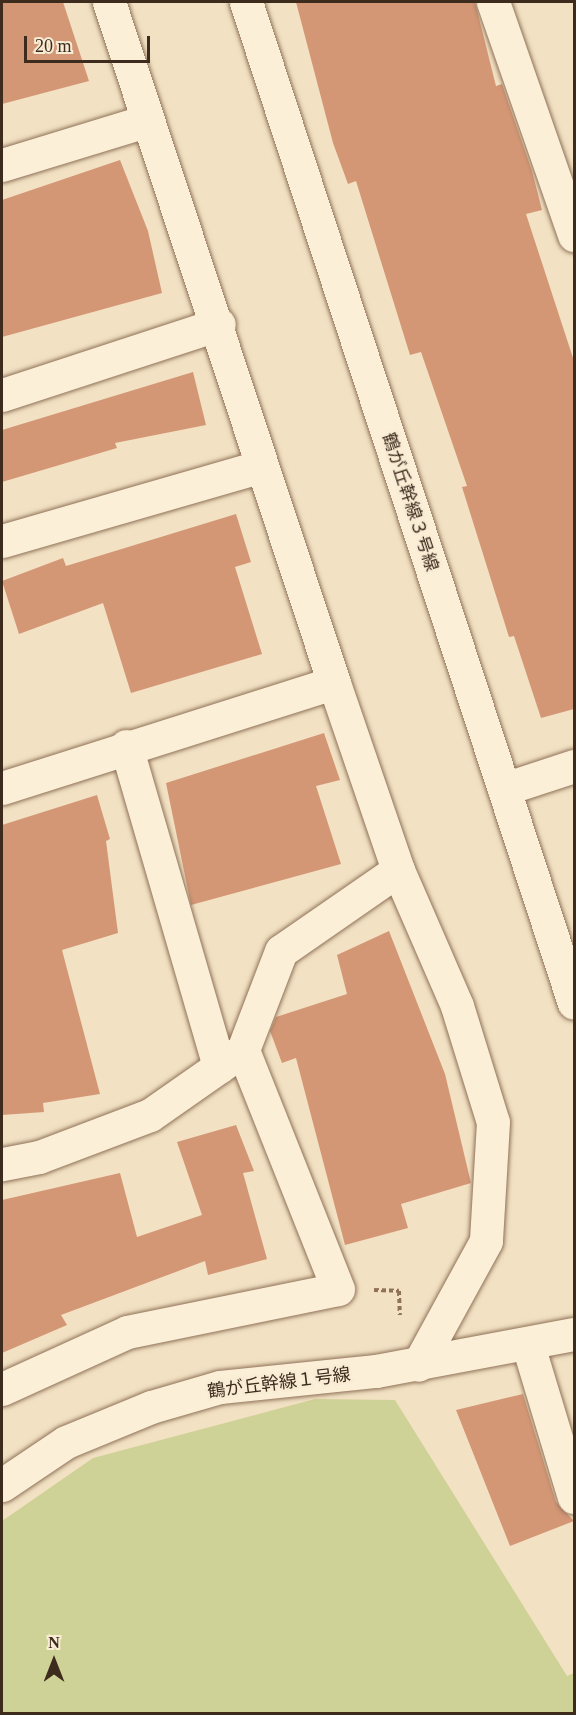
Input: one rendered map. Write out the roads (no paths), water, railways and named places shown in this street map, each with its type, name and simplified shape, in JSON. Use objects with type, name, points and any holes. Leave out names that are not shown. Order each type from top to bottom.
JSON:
[{"type":"street","points":[[109,2],[146,121],[219,324],[261,466],[334,683],[399,870],[457,1006],[493,1122],[486,1241],[411,1366]]},
{"type":"street","name":"鶴が丘幹線３号線","points":[[246,2],[574,1003]]},
{"type":"street","points":[[493,2],[566,186],[574,235]]},
{"type":"street","points":[[2,165],[146,121]]},
{"type":"street","points":[[2,395],[219,324]]},
{"type":"street","points":[[2,541],[261,466]]},
{"type":"street","points":[[2,788],[126,746],[334,683]]},
{"type":"street","points":[[2,1389],[127,1332],[338,1289],[231,1058],[126,746]]},
{"type":"street","points":[[504,789],[574,766]]},
{"type":"street","points":[[2,1164],[39,1157],[150,1114],[231,1058],[281,951],[399,870]]},
{"type":"street","name":"鶴が丘幹線１号線","points":[[2,1485],[66,1442],[200,1393],[411,1366],[528,1345],[574,1334]]},
{"type":"street","points":[[528,1345],[574,1497]]}]
